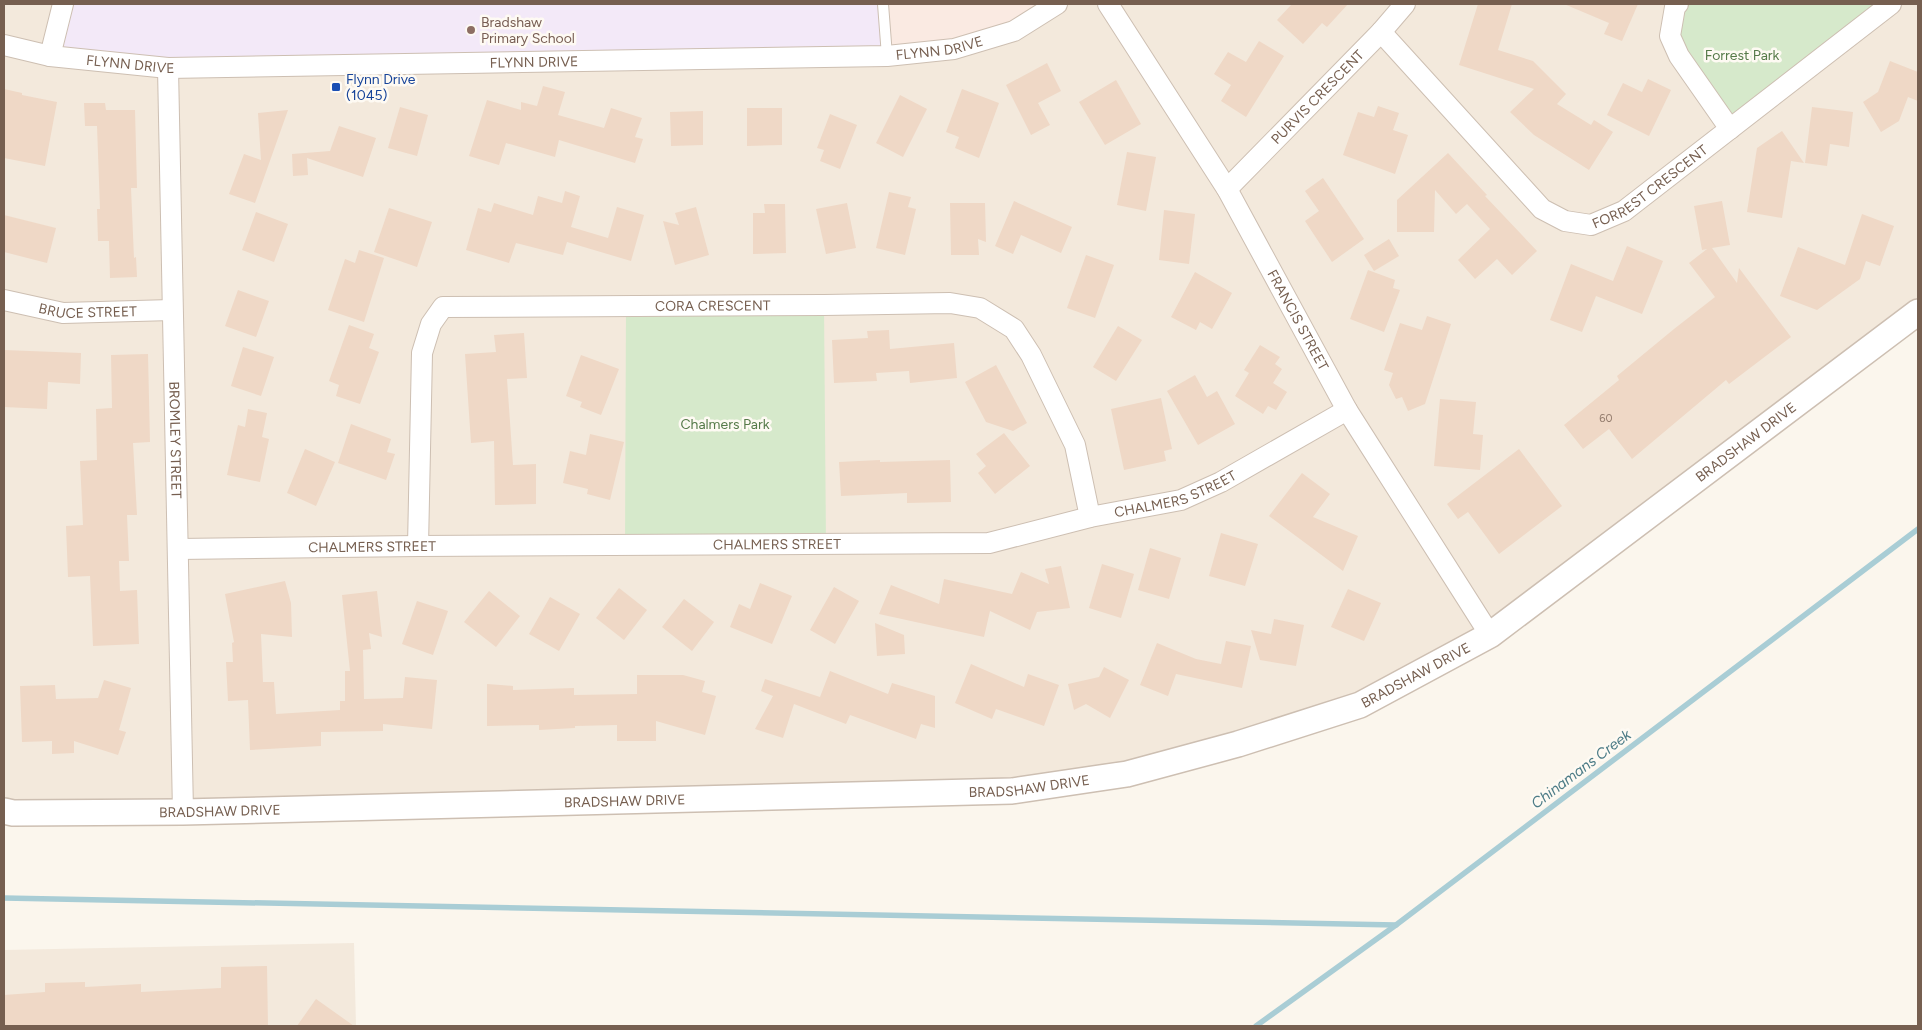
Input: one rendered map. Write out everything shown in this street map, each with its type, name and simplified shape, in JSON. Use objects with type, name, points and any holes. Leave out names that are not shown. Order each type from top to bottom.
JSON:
[{"type":"street","points":[[50,56],[63,4]]},
{"type":"street","name":"FLYNN DRIVE","points":[[4,45],[50,56],[168,68],[887,56],[954,49],[1014,30],[1057,4]]},
{"type":"street","name":"FRANCIS STREET","points":[[1108,4],[1227,189],[1348,410],[1490,635]]},
{"type":"street","name":"PURVIS CRESCENT","points":[[1227,189],[1381,32],[1405,4]]},
{"type":"street","points":[[1678,4],[1675,7],[1670,36],[1679,56],[1730,129]]},
{"type":"street","name":"FORREST CRESCENT","points":[[1381,32],[1542,209],[1565,221],[1591,225],[1624,211],[1892,4]]},
{"type":"street","name":"BROMLEY STREET","points":[[168,68],[183,812]]},
{"type":"street","name":"BRUCE STREET","points":[[4,300],[62,313],[172,310]]},
{"type":"street","name":"CORA CRESCENT","points":[[418,546],[422,353],[431,324],[443,307],[950,303],[980,308],[1014,329],[1031,355],[1075,445],[1090,517]]},
{"type":"street","name":"BRADSHAW DRIVE","points":[[4,811],[13,813],[183,812],[1012,791],[1127,774],[1238,744],[1360,705],[1490,635],[1918,312]]},
{"type":"street","name":"CHALMERS STREET","points":[[178,549],[989,543],[1090,517],[1181,500],[1221,482],[1348,410]]},
{"type":"lane","points":[[883,4],[887,56]]},
{"type":"shaded area","points":[[4,4],[1918,4],[1918,312],[1490,635],[1360,705],[1012,791],[4,811]]},
{"type":"shaded area","name":"Bradshaw Primary School","points":[[63,4],[883,4],[887,56],[168,68],[50,56]]},
{"type":"shaded area","points":[[883,4],[1057,4],[1014,31],[887,56]]},
{"type":"shaded area","points":[[354,943],[356,1026],[4,1026],[4,950]]},
{"type":"green space","name":"Forrest Park","points":[[1678,4],[1891,4],[1730,129],[1679,56]]},
{"type":"green space","name":"Chalmers Park","points":[[626,305],[824,305],[826,544],[625,546]]},
{"type":"building","points":[[1292,4],[1348,4],[1327,27],[1322,23],[1303,44],[1277,20]]},
{"type":"building","points":[[1478,4],[1512,4],[1498,50],[1533,61],[1566,94],[1557,104],[1591,125],[1594,120],[1613,132],[1589,170],[1534,135],[1510,112],[1534,89],[1459,65]]},
{"type":"building","points":[[1564,4],[1638,4],[1622,41],[1604,34],[1609,23]]},
{"type":"building","points":[[1259,41],[1284,56],[1246,117],[1221,101],[1231,85],[1214,74],[1228,52],[1246,62]]},
{"type":"building","points":[[1890,61],[1918,72],[1918,101],[1908,97],[1899,121],[1881,132],[1863,102],[1878,92]]},
{"type":"building","points":[[1047,63],[1061,91],[1038,103],[1050,125],[1031,135],[1006,85]]},
{"type":"building","points":[[1648,79],[1671,90],[1649,136],[1607,115],[1623,83],[1642,92]]},
{"type":"building","points":[[1116,80],[1141,124],[1105,145],[1079,102]]},
{"type":"building","points":[[543,86],[565,92],[558,115],[604,128],[611,108],[642,118],[635,137],[643,139],[635,163],[559,140],[555,157],[506,143],[499,165],[469,156],[487,100],[521,110],[521,102],[537,106]]},
{"type":"building","points":[[4,89],[22,93],[22,95],[57,102],[45,166],[4,158]]},
{"type":"building","points":[[962,89],[999,103],[979,158],[955,148],[959,137],[946,132]]},
{"type":"building","points":[[900,95],[927,109],[903,157],[876,143]]},
{"type":"building","points":[[84,103],[105,103],[106,110],[135,110],[137,188],[131,188],[134,258],[136,257],[137,277],[110,278],[109,241],[98,241],[97,209],[100,209],[97,126],[85,126]]},
{"type":"building","points":[[1378,106],[1399,113],[1393,130],[1408,135],[1395,174],[1343,155],[1358,112],[1374,117]]},
{"type":"building","points":[[400,107],[428,115],[417,156],[388,148]]},
{"type":"building","points":[[1812,107],[1853,112],[1849,147],[1830,144],[1827,166],[1805,163]]},
{"type":"building","points":[[747,108],[782,108],[782,145],[747,146]]},
{"type":"building","points":[[288,110],[255,203],[229,194],[244,154],[261,160],[258,113]]},
{"type":"building","points":[[703,111],[703,145],[671,146],[670,112]]},
{"type":"building","points":[[830,114],[857,125],[840,169],[820,161],[824,150],[817,148]]},
{"type":"building","points":[[339,126],[376,138],[363,177],[307,158],[308,175],[293,176],[292,154],[330,151]]},
{"type":"building","points":[[1782,131],[1804,163],[1791,161],[1782,218],[1747,212],[1757,148]]},
{"type":"building","points":[[1127,152],[1156,157],[1146,211],[1117,205]]},
{"type":"building","points":[[1448,153],[1487,195],[1485,196],[1537,251],[1512,275],[1497,259],[1475,279],[1458,260],[1490,229],[1467,204],[1456,214],[1435,190],[1434,232],[1397,232],[1397,200]]},
{"type":"building","points":[[1323,178],[1364,239],[1332,262],[1305,221],[1319,211],[1305,191]]},
{"type":"building","points":[[565,191],[580,196],[571,227],[608,238],[617,207],[644,215],[631,261],[567,242],[563,255],[516,243],[509,263],[466,250],[478,208],[491,212],[494,203],[533,215],[538,196],[562,203]]},
{"type":"building","points":[[889,192],[911,197],[908,207],[916,209],[905,255],[876,248]]},
{"type":"building","points":[[1014,201],[1072,227],[1061,253],[1021,235],[1013,254],[995,246]]},
{"type":"building","points":[[1722,201],[1730,245],[1712,248],[1737,283],[1739,268],[1791,337],[1729,384],[1726,380],[1632,459],[1609,429],[1583,449],[1564,425],[1619,380],[1617,376],[1715,297],[1689,263],[1707,249],[1702,250],[1694,206]]},
{"type":"building","points":[[847,203],[856,248],[826,254],[816,209]]},
{"type":"building","points":[[950,203],[985,203],[986,242],[978,239],[979,255],[951,255]]},
{"type":"building","points":[[764,204],[785,204],[786,253],[753,254],[753,213],[765,213]]},
{"type":"building","points":[[696,207],[709,255],[675,265],[663,221],[679,225],[675,213]]},
{"type":"building","points":[[389,208],[432,222],[417,267],[374,252]]},
{"type":"building","points":[[1164,210],[1195,214],[1189,264],[1159,260]]},
{"type":"building","points":[[256,212],[288,224],[274,262],[242,250]]},
{"type":"building","points":[[1862,214],[1894,226],[1880,266],[1866,261],[1860,279],[1817,310],[1780,296],[1798,247],[1845,265]]},
{"type":"building","points":[[4,215],[56,228],[47,263],[4,252]]},
{"type":"building","points":[[1389,239],[1399,256],[1374,271],[1364,255]]},
{"type":"building","points":[[1627,246],[1663,261],[1642,314],[1596,296],[1582,332],[1550,320],[1571,264],[1613,281]]},
{"type":"building","points":[[359,250],[384,258],[364,322],[328,310],[345,259],[355,263]]},
{"type":"building","points":[[1086,255],[1114,265],[1095,318],[1067,308]]},
{"type":"building","points":[[1368,270],[1395,280],[1393,288],[1400,290],[1384,332],[1350,319]]},
{"type":"building","points":[[1195,272],[1232,293],[1212,329],[1200,322],[1196,330],[1171,317]]},
{"type":"building","points":[[238,290],[269,301],[256,337],[225,326]]},
{"type":"building","points":[[1427,316],[1451,324],[1425,404],[1408,411],[1402,397],[1396,399],[1389,385],[1393,373],[1384,370],[1400,323],[1422,330]]},
{"type":"building","points":[[349,325],[374,334],[369,348],[379,352],[360,404],[336,396],[339,385],[329,381]]},
{"type":"building","points":[[1118,326],[1142,340],[1116,381],[1093,367]]},
{"type":"building","points":[[889,330],[890,349],[954,343],[957,378],[910,383],[909,371],[876,373],[877,381],[834,383],[832,340],[868,338],[867,331]]},
{"type":"building","points":[[524,333],[527,378],[507,379],[513,465],[536,464],[536,504],[495,505],[494,441],[471,443],[465,354],[496,352],[494,335]]},
{"type":"building","points":[[1260,345],[1280,357],[1275,364],[1282,369],[1273,383],[1287,392],[1276,410],[1268,406],[1263,414],[1235,396],[1249,373],[1244,370]]},
{"type":"building","points":[[243,347],[274,357],[261,396],[231,386]]},
{"type":"building","points":[[4,350],[81,353],[80,384],[48,382],[47,409],[4,407]]},
{"type":"building","points":[[148,354],[150,442],[133,443],[137,515],[127,515],[129,561],[119,561],[120,591],[137,590],[139,644],[93,646],[90,576],[68,577],[66,526],[83,525],[80,461],[97,460],[96,409],[112,408],[111,355]]},
{"type":"building","points":[[581,355],[619,369],[601,415],[580,407],[582,402],[566,396]]},
{"type":"building","points":[[996,365],[1027,423],[1013,431],[986,422],[965,382]]},
{"type":"building","points":[[1195,375],[1207,397],[1217,391],[1235,424],[1198,445],[1167,391]]},
{"type":"building","points":[[1161,398],[1172,449],[1164,451],[1166,461],[1124,470],[1111,409]]},
{"type":"building","points":[[1440,399],[1476,402],[1473,434],[1483,435],[1480,470],[1434,466]]},
{"type":"building","points":[[248,409],[267,413],[262,437],[269,439],[260,482],[227,475],[238,425],[245,427]]},
{"type":"building","points":[[351,424],[391,439],[387,452],[395,454],[386,480],[338,463]]},
{"type":"building","points":[[1004,433],[1030,466],[995,494],[978,473],[986,466],[976,454]]},
{"type":"building","points":[[590,434],[624,442],[610,500],[587,494],[588,489],[563,483],[570,451],[586,455]]},
{"type":"building","points":[[305,449],[335,462],[316,506],[287,493]]},
{"type":"building","points":[[1519,449],[1562,506],[1499,554],[1468,512],[1458,519],[1447,504]]},
{"type":"building","points":[[880,460],[880,462],[950,460],[951,502],[907,503],[907,493],[841,496],[839,462]]},
{"type":"building","points":[[1302,473],[1330,494],[1313,517],[1358,536],[1343,571],[1269,516]]},
{"type":"building","points":[[1221,533],[1258,544],[1245,586],[1209,576]]},
{"type":"building","points":[[1150,548],[1181,558],[1169,599],[1138,590]]},
{"type":"building","points":[[1102,564],[1134,574],[1121,618],[1089,608]]},
{"type":"building","points":[[1061,566],[1070,608],[1037,612],[1030,630],[990,611],[984,637],[879,614],[891,585],[939,604],[944,579],[1012,594],[1021,572],[1049,584],[1045,569]]},
{"type":"building","points":[[285,581],[291,603],[292,637],[261,634],[263,682],[274,682],[276,714],[340,710],[340,701],[345,701],[345,671],[350,671],[342,595],[377,591],[382,637],[369,633],[371,649],[363,650],[364,699],[403,698],[405,677],[437,680],[432,729],[383,724],[383,731],[321,732],[321,746],[250,750],[248,700],[228,701],[226,662],[233,662],[232,643],[234,642],[225,594]]},
{"type":"building","points":[[760,583],[792,596],[772,644],[730,627],[739,604],[750,609]]},
{"type":"building","points":[[834,587],[859,601],[835,644],[810,630]]},
{"type":"building","points":[[619,588],[647,610],[624,640],[596,618]]},
{"type":"building","points":[[1348,589],[1381,603],[1364,641],[1331,627]]},
{"type":"building","points":[[489,591],[520,616],[496,647],[464,622]]},
{"type":"building","points":[[550,597],[580,614],[559,651],[529,634]]},
{"type":"building","points":[[684,599],[714,622],[692,651],[662,627]]},
{"type":"building","points":[[417,601],[448,611],[433,655],[402,644]]},
{"type":"building","points":[[1274,619],[1304,625],[1296,666],[1260,660],[1251,630],[1271,634]]},
{"type":"building","points":[[875,623],[904,635],[905,654],[877,656]]},
{"type":"building","points":[[1226,641],[1251,646],[1242,688],[1176,674],[1168,696],[1140,685],[1157,643],[1196,659],[1221,664]]},
{"type":"building","points":[[971,664],[1024,687],[1028,674],[1059,685],[1044,726],[996,709],[992,719],[955,703]]},
{"type":"building","points":[[1104,667],[1129,680],[1110,718],[1086,704],[1074,710],[1068,684],[1099,677]]},
{"type":"building","points":[[830,671],[888,694],[892,683],[935,696],[935,728],[921,724],[916,739],[850,715],[846,724],[794,704],[783,738],[755,729],[773,696],[761,691],[765,679],[820,697]]},
{"type":"building","points":[[637,675],[683,675],[705,681],[702,692],[716,696],[705,735],[656,721],[656,741],[617,741],[617,725],[575,726],[575,728],[539,730],[539,725],[487,726],[487,684],[513,686],[513,690],[574,688],[574,695],[637,694]]},
{"type":"building","points":[[104,680],[131,688],[119,730],[126,732],[118,755],[74,741],[74,753],[52,754],[52,741],[22,742],[20,686],[55,685],[56,699],[98,698]]},
{"type":"building","points":[[267,966],[268,1026],[4,1026],[4,995],[45,992],[45,983],[85,982],[85,987],[141,984],[141,992],[221,988],[221,967]]},
{"type":"building","points":[[316,999],[354,1026],[297,1026]]},
{"type":"waterway","name":"Chinamans Creek","points":[[1256,1026],[1396,925],[1918,529]]},
{"type":"waterway","points":[[4,898],[1396,925]]},
{"type":"place","name":"Bradshaw Primary School","points":[[471,30]]},
{"type":"place","name":"Flynn Drive (1045)","points":[[336,87]]}]
